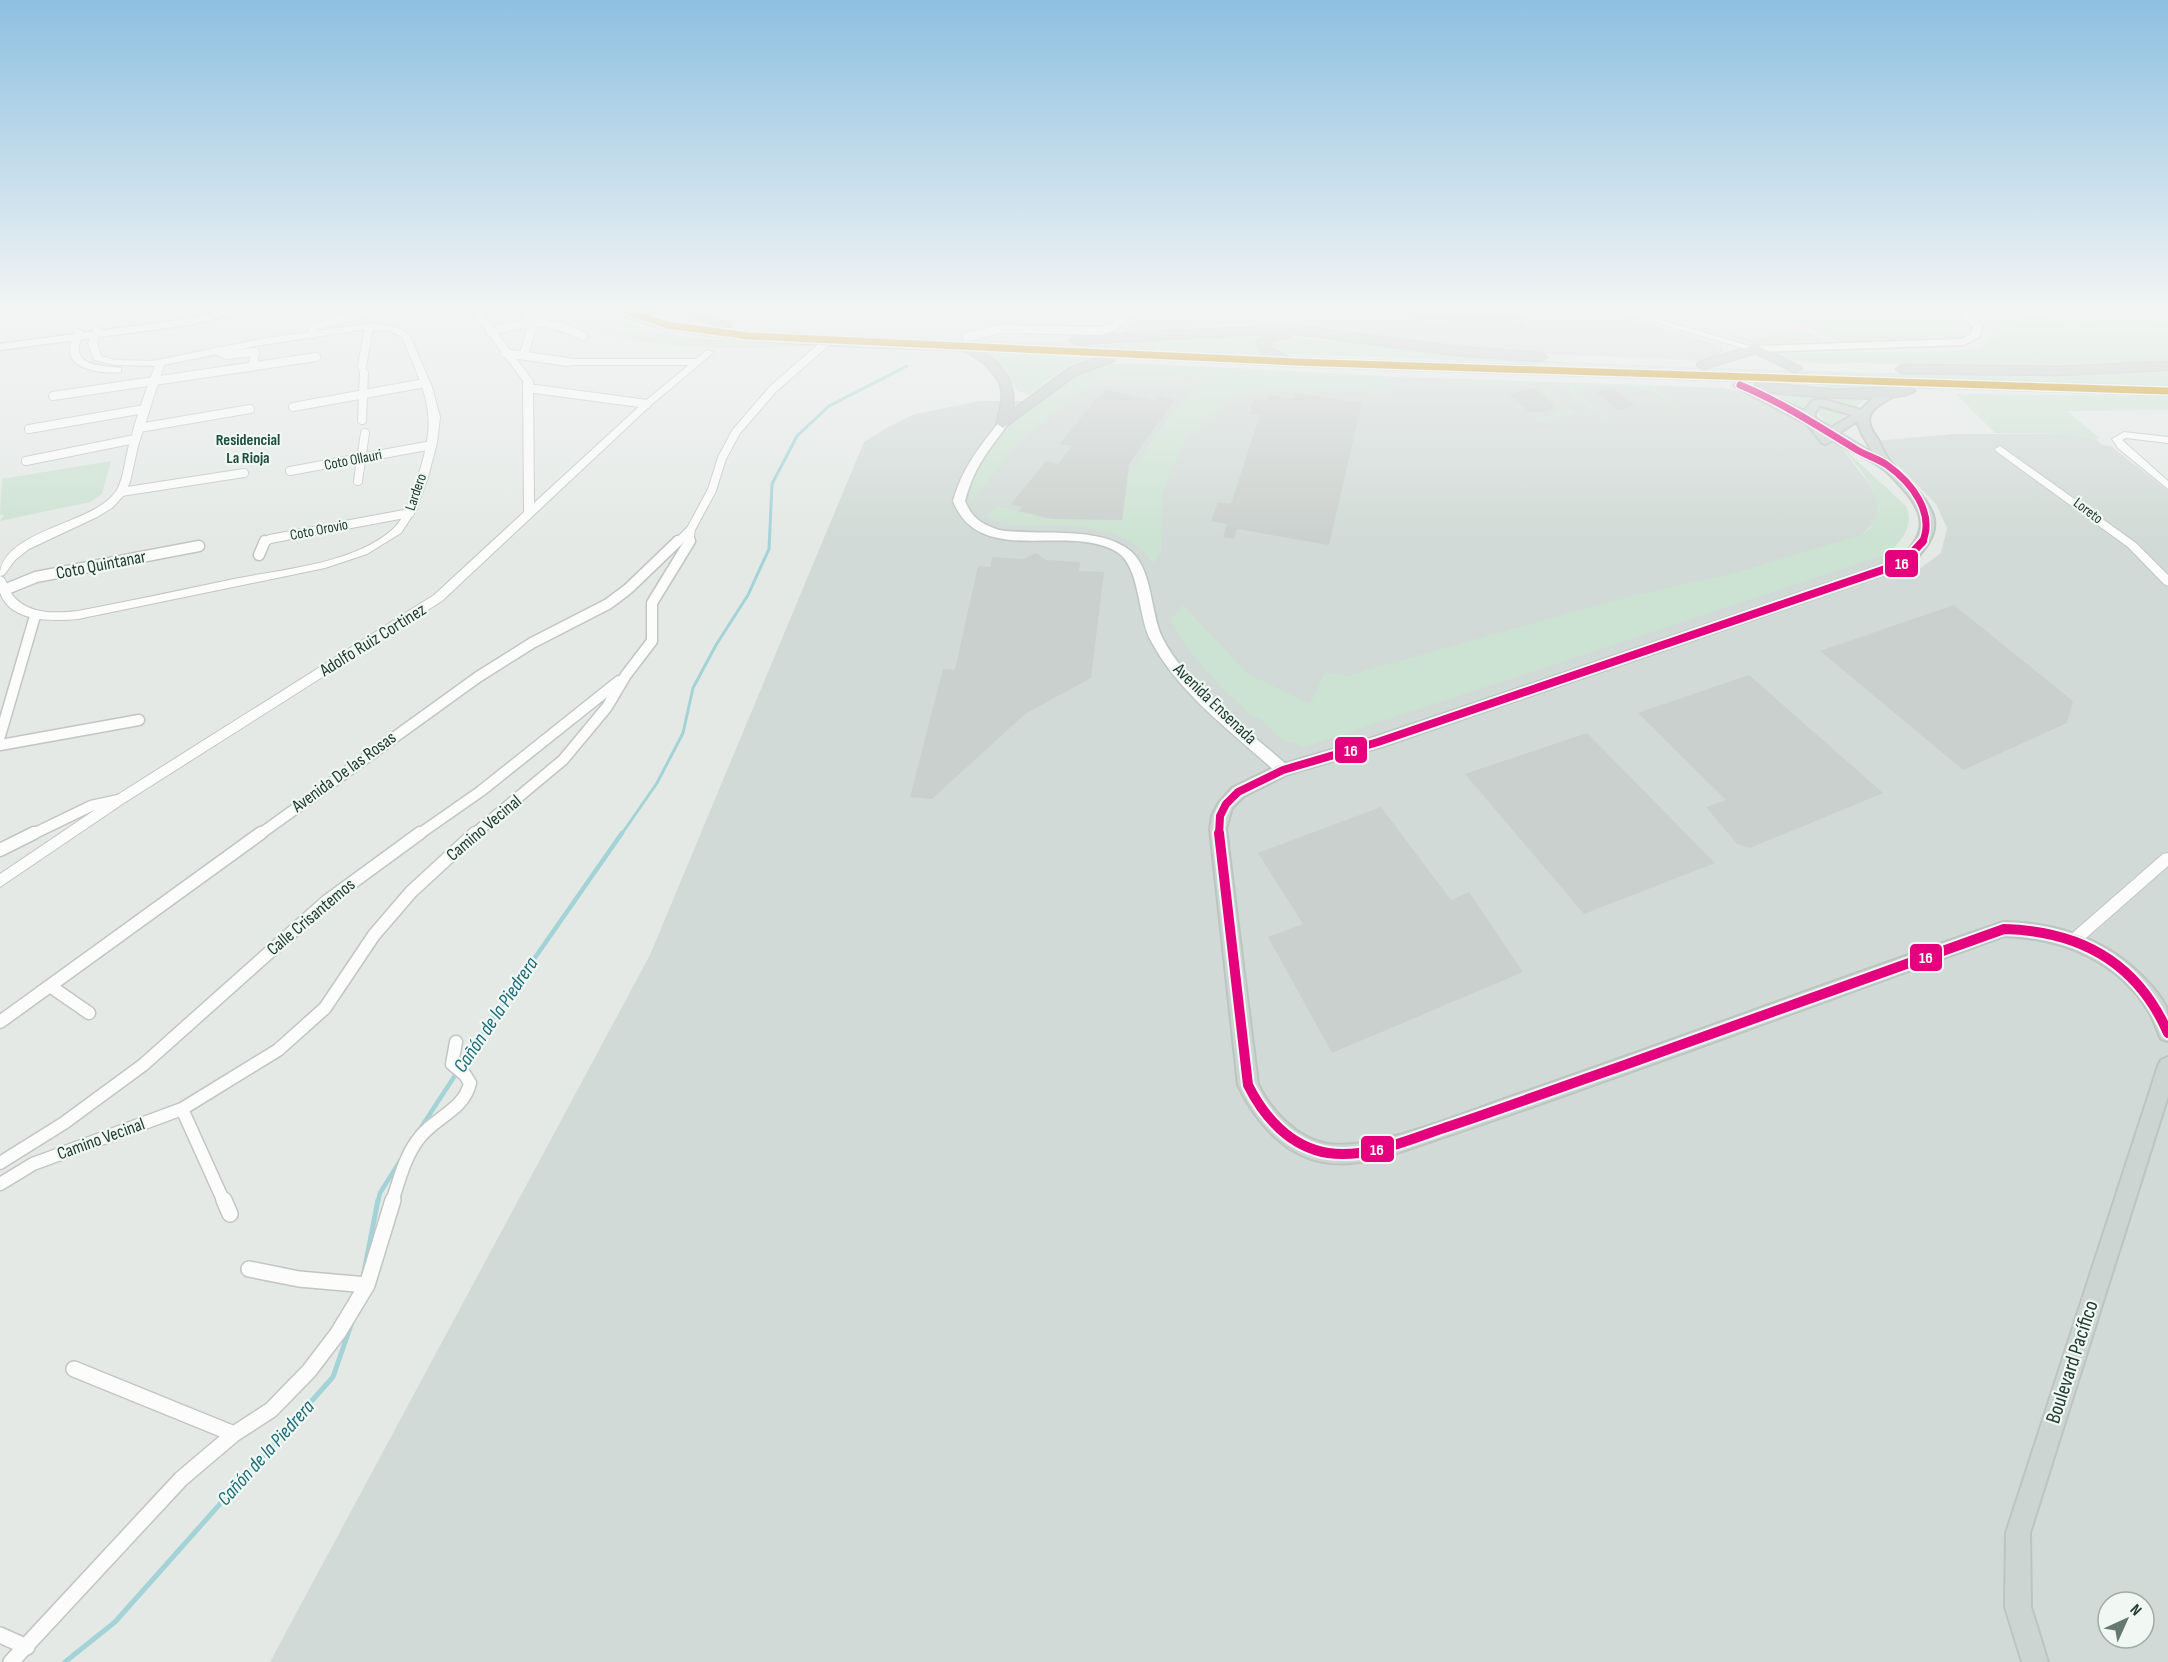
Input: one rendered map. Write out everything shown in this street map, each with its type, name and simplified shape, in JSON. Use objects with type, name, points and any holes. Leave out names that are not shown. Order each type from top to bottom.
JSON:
[{"type":"highway","points":[[1003,424],[1008,395],[1007,387]]},
{"type":"highway","points":[[1003,424],[1053,387]]},
{"type":"highway","points":[[1758,387],[1832,393],[1889,394],[1949,387]]},
{"type":"highway","points":[[2042,387],[2168,391]]},
{"type":"main road","points":[[1744,387],[1788,405],[1866,456],[1885,464],[1921,499],[1929,523],[1923,546],[1904,563],[1378,742],[1283,770],[1239,792],[1226,804],[1220,816],[1218,829],[1246,1074],[1255,1102],[1268,1119],[1290,1137],[1310,1148],[1328,1153],[1355,1153],[1380,1148],[1490,1113],[2004,929],[2036,930],[2074,940],[2096,951],[2136,982],[2163,1016],[2168,1033]]},
{"type":"main road","points":[[1831,432],[1844,422],[1864,415],[1874,403],[1889,394]]},
{"type":"main road","points":[[1809,418],[1811,406],[1822,402],[1864,415]]},
{"type":"main road","points":[[1864,415],[1863,429],[1881,453],[1885,464]]},
{"type":"main road","name":"Avenida Ensenada","points":[[1003,424],[966,476],[959,501],[969,520],[980,527],[1001,534],[1095,540],[1108,543],[1127,555],[1139,580],[1156,639],[1174,665],[1283,770]]},
{"type":"main road","name":"Boulevard Pacífico","points":[[2035,1662],[2018,1607],[2018,1533],[2168,1066]]},
{"type":"street","points":[[53,396],[120,387]]},
{"type":"street","points":[[121,492],[151,387]]},
{"type":"street","points":[[362,420],[363,387]]},
{"type":"street","points":[[293,407],[407,387]]},
{"type":"street","name":"Lardero","points":[[35,616],[78,615],[308,567],[372,547],[398,530],[410,513],[432,445],[435,414],[426,387]]},
{"type":"street","name":"Adolfo Ruiz Cortinez","points":[[0,881],[119,800],[438,598],[668,387]]},
{"type":"street","name":"Camino Vecinal","points":[[0,1184],[33,1164],[182,1109],[278,1050],[325,1008],[374,934],[411,892],[462,844],[537,784],[563,760],[607,707],[626,675],[652,641],[652,603],[690,541],[691,530],[712,490],[722,458],[748,415],[776,387]]},
{"type":"street","points":[[529,512],[528,388],[647,404]]},
{"type":"street","points":[[29,429],[144,409]]},
{"type":"street","points":[[139,428],[250,409]]},
{"type":"street","points":[[358,481],[365,433]]},
{"type":"street","points":[[2168,440],[2124,435],[2117,439],[2121,446],[2168,486]]},
{"type":"street","points":[[26,461],[135,439]]},
{"type":"street","name":"Coto Ollauri","points":[[290,471],[432,445]]},
{"type":"street","name":"Loreto","points":[[2000,449],[2132,545],[2168,582]]},
{"type":"street","points":[[0,573],[7,561],[18,550],[100,509],[121,492],[244,473]]},
{"type":"street","name":"Coto Orovio","points":[[259,555],[263,542],[270,539],[410,513]]},
{"type":"street","name":"Avenida De las Rosas","points":[[0,1022],[478,677],[532,643],[608,604],[691,530]]},
{"type":"street","name":"Coto Quintanar","points":[[2,585],[200,546]]},
{"type":"street","points":[[0,736],[35,616],[10,602],[2,585]]},
{"type":"street","name":"Calle Crisantemos","points":[[0,1163],[64,1123],[143,1065],[327,901],[481,791],[626,675]]},
{"type":"street","points":[[0,745],[139,720]]},
{"type":"street","points":[[0,850],[91,806],[119,800]]},
{"type":"street","points":[[2074,940],[2168,858]]},
{"type":"street","points":[[50,986],[89,1013]]},
{"type":"street","points":[[11,1662],[174,1487],[234,1434],[271,1410],[309,1371],[338,1333],[367,1285],[404,1164],[412,1148],[428,1128],[461,1103],[468,1092],[470,1083],[465,1075],[452,1064],[456,1042]]},
{"type":"street","points":[[182,1109],[230,1214]]},
{"type":"street","points":[[249,1269],[299,1279],[367,1285]]},
{"type":"street","points":[[74,1369],[234,1434]]},
{"type":"street","points":[[0,1635],[27,1647]]},
{"type":"shaded area","points":[[1078,387],[1723,388],[1746,393],[1783,407],[1838,443],[1870,485],[1878,501],[1877,519],[1863,534],[1918,570],[1941,553],[1947,528],[1936,504],[1874,441],[1954,434],[2068,434],[2095,439],[2102,445],[2111,446],[2168,491],[2168,1662],[270,1662],[650,955],[864,442],[915,414],[980,401],[1045,401]]},
{"type":"green space","points":[[1014,387],[1040,387],[1029,395],[1018,391]]},
{"type":"green space","points":[[1058,387],[1088,387],[1023,439],[970,503],[971,484],[979,465],[992,446],[1028,409]]},
{"type":"green space","points":[[1202,387],[1384,387],[1386,393],[1372,395],[1363,389],[1252,392],[1235,395],[1191,436],[1187,437],[1163,489],[1161,551],[1153,564],[1133,544],[1107,532],[1077,526],[1024,526],[1001,523],[986,516],[997,506],[1046,519],[1122,520],[1128,475],[1170,415]]},
{"type":"green space","points":[[1539,387],[1543,387],[1574,413],[1536,422],[1533,419],[1564,412],[1567,409]]},
{"type":"green space","points":[[1582,387],[1582,390],[1574,391],[1610,421],[1607,421],[1568,388]]},
{"type":"green space","points":[[1617,387],[1653,387],[1676,405],[1673,406],[1650,388]]},
{"type":"green space","points":[[1781,387],[1962,387],[1853,392]]},
{"type":"green space","points":[[1773,393],[1820,397],[1874,396],[1852,409],[1817,399],[1807,403],[1803,410]]},
{"type":"green space","points":[[1956,394],[2168,396],[2168,410],[2067,411],[2099,438],[2095,439],[2068,434],[1995,433]]},
{"type":"green space","points":[[1822,406],[1844,411],[1846,414],[1834,426],[1829,426],[1816,411]]},
{"type":"green space","points":[[1838,443],[1906,506],[1908,527],[1902,539],[1887,554],[1305,747],[1283,740],[1229,695],[1187,647],[1171,619],[1183,605],[1248,674],[1310,704],[1325,672],[1346,676],[1626,597],[1731,574],[1863,534],[1873,523],[1877,512],[1876,500],[1872,487],[1864,475]]},
{"type":"green space","points":[[111,461],[102,494],[90,502],[0,521],[4,515],[0,515],[2,479]]},
{"type":"building","points":[[1534,388],[1556,409],[1530,413],[1508,394]]},
{"type":"building","points":[[1613,388],[1635,406],[1618,410],[1596,392]]},
{"type":"building","points":[[1109,390],[1155,401],[1158,396],[1174,400],[1129,464],[1122,520],[1052,519],[1019,511],[1022,507],[1011,504],[1046,461],[1058,464],[1072,446],[1060,444],[1100,394]]},
{"type":"building","points":[[1296,393],[1362,403],[1329,545],[1237,529],[1234,539],[1223,537],[1227,524],[1211,521],[1218,502],[1231,504],[1260,415],[1249,414],[1254,399],[1267,401],[1269,395],[1294,399]]},
{"type":"building","points":[[1036,553],[1046,560],[1080,562],[1079,571],[1104,572],[1091,678],[1025,714],[932,799],[910,797],[943,669],[955,670],[978,566],[990,567],[992,557],[1023,559]]},
{"type":"building","points":[[1954,605],[2073,701],[2067,723],[1963,770],[1820,651]]},
{"type":"building","points":[[1749,675],[1883,793],[1750,848],[1737,844],[1706,807],[1726,800],[1638,713]]},
{"type":"building","points":[[1587,733],[1715,863],[1584,914],[1465,774]]},
{"type":"building","points":[[1381,807],[1451,900],[1469,892],[1523,972],[1332,1053],[1268,937],[1303,924],[1258,853]]},
{"type":"waterway","name":"Cañón de la Piedrera","points":[[621,835],[657,783],[683,733],[693,688],[716,645],[748,595],[769,549],[772,484],[797,436],[829,406],[867,387]]},
{"type":"waterway","name":"Cañón de la Piedrera","points":[[420,1129],[490,1022],[622,833]]},
{"type":"waterway","name":"Cañón de la Piedrera","points":[[378,1202],[380,1193],[400,1161]]},
{"type":"waterway","name":"Cañón de la Piedrera","points":[[364,1272],[378,1200]]},
{"type":"waterway","name":"Cañón de la Piedrera","points":[[65,1662],[115,1622],[333,1377],[351,1325]]},
{"type":"transit line","name":"16","points":[[1743,387],[1796,412],[1853,448],[1891,468],[1922,504],[1928,524],[1927,534],[1922,543],[1903,563],[1378,742],[1283,770],[1238,792],[1226,804],[1220,816],[1218,829],[1248,1085],[1261,1108],[1279,1129],[1315,1150],[1342,1154],[1370,1151],[1529,1099],[2004,929],[2055,934],[2103,955],[2125,970],[2143,988],[2158,1009],[2168,1033]]},
{"type":"transit line","points":[[2034,387],[2168,391]]},
{"type":"district","name":"Residencial La Rioja","points":[[248,449]]}]
